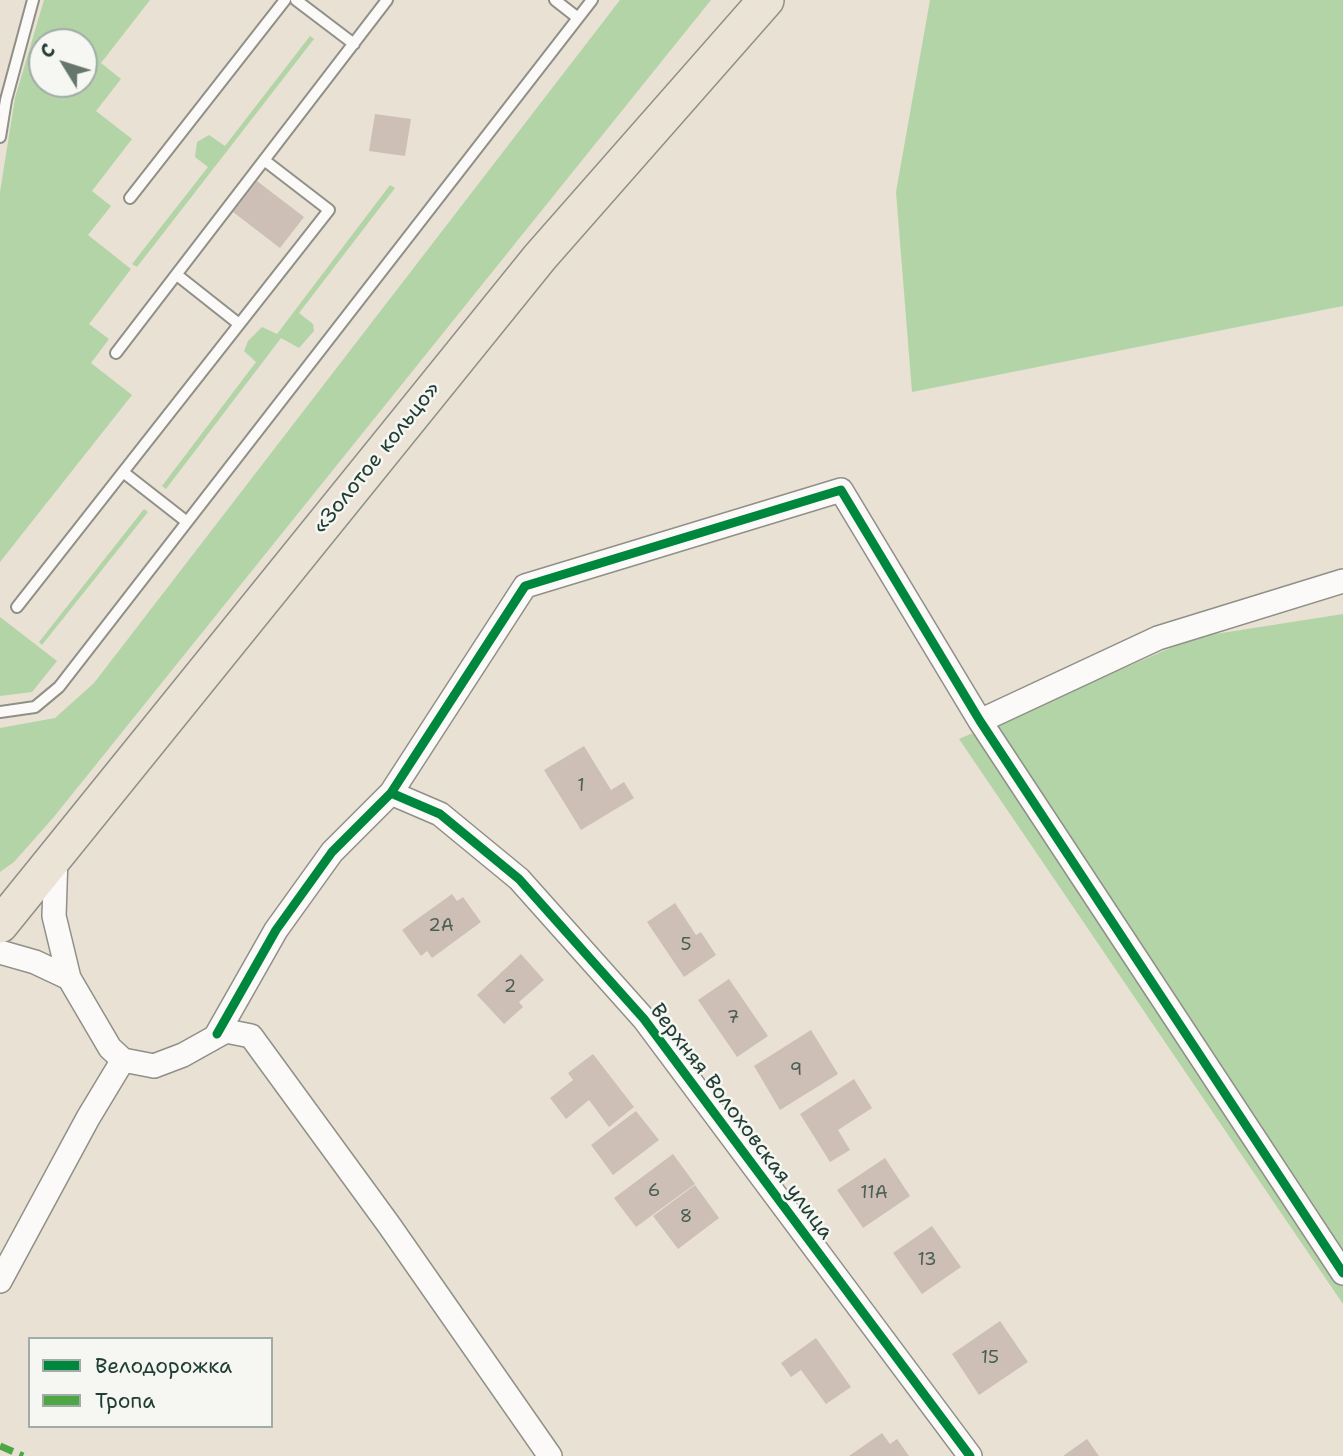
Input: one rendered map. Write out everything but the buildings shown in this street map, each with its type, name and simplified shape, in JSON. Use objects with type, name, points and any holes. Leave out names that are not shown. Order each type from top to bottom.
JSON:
[{"type":"main road","name":"«Золотое кольцо»","points":[[0,925],[540,257],[766,0]]},
{"type":"street","points":[[217,1034],[284,918],[332,852],[391,793],[525,586],[841,490],[980,721],[1343,1273]]},
{"type":"street","points":[[980,721],[1158,638],[1343,581]]},
{"type":"street","name":"Верхняя Волоховская улица","points":[[391,793],[440,814],[519,879],[635,1009],[970,1456]]},
{"type":"street","points":[[56,856],[54,916],[69,978],[106,1043],[123,1060],[143,1065],[165,1063],[226,1031],[243,1032],[261,1046],[550,1456]]},
{"type":"street","points":[[0,952],[35,962],[69,978]]},
{"type":"street","points":[[0,1281],[88,1118],[123,1060]]},
{"type":"lane","points":[[0,137],[5,100],[33,0]]},
{"type":"lane","points":[[130,198],[285,0]]},
{"type":"lane","points":[[296,0],[354,44]]},
{"type":"lane","points":[[116,353],[387,0]]},
{"type":"lane","points":[[555,0],[578,18]]},
{"type":"lane","points":[[0,712],[35,707],[48,698],[592,0]]},
{"type":"lane","points":[[17,607],[329,210],[264,160]]},
{"type":"lane","points":[[177,275],[239,324]]},
{"type":"lane","points":[[123,472],[187,522]]},
{"type":"green space","points":[[44,0],[150,0],[101,63],[121,79],[96,111],[132,139],[92,191],[111,206],[88,235],[131,269],[89,324],[109,339],[91,363],[132,395],[0,562],[0,192],[15,98],[28,54],[28,98],[98,98],[98,28],[36,28]]},
{"type":"green space","points":[[620,0],[711,0],[53,818],[14,862],[0,872],[0,728],[55,718],[94,683]]},
{"type":"green space","points":[[930,0],[1343,0],[1343,306],[912,392],[896,192]]},
{"type":"green space","points":[[310,36],[314,39],[137,267],[132,264],[208,167],[195,157],[197,142],[209,135],[225,146]]},
{"type":"green space","points":[[390,185],[395,188],[299,313],[313,324],[314,331],[299,348],[281,338],[166,489],[162,486],[256,362],[244,351],[248,341],[262,327],[277,334]]},
{"type":"green space","points":[[144,509],[148,512],[42,645],[39,642]]},
{"type":"green space","points":[[1343,614],[1343,1304],[959,739],[1196,637]]},
{"type":"green space","points":[[0,617],[57,661],[32,692],[0,696]]},
{"type":"marked path","points":[[0,1446],[23,1456]]},
{"type":"cycle path","points":[[391,793],[525,586],[841,490],[980,721],[1343,1273]]},
{"type":"cycle path","points":[[217,1034],[276,930],[332,852],[391,793],[440,814],[519,879],[644,1019],[970,1456]]}]
